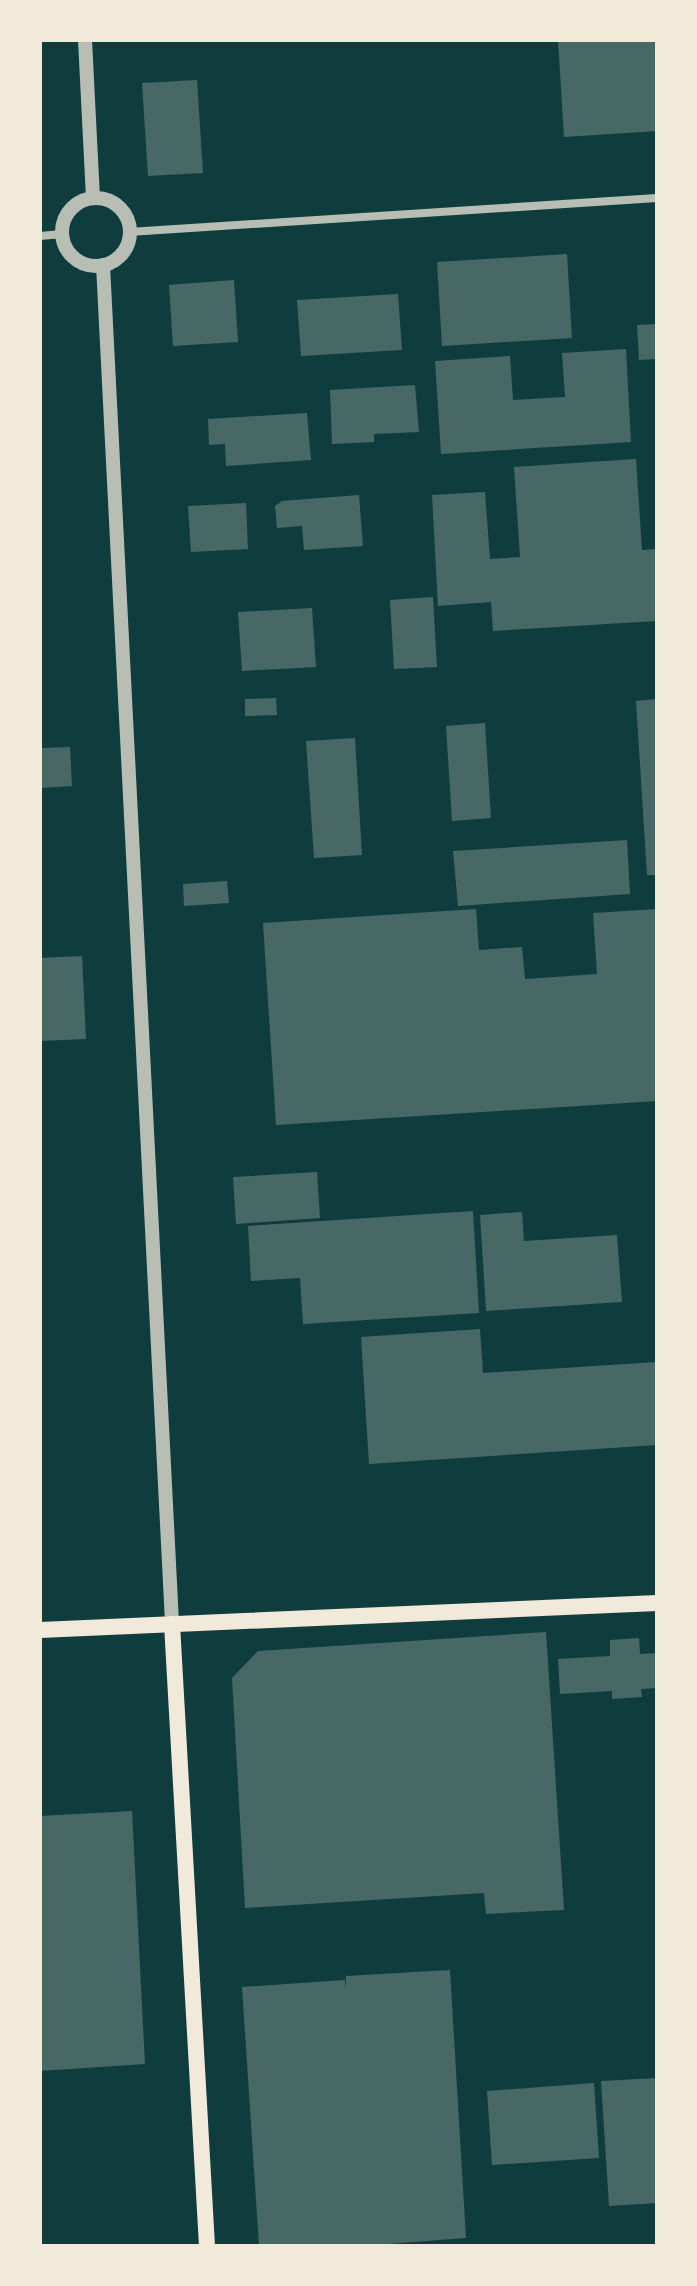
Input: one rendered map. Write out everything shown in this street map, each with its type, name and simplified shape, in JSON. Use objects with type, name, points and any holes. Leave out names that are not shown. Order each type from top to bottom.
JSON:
[{"type":"main road","points":[[40,1630],[657,1603]]},
{"type":"main road","points":[[172,1624],[207,2246]]},
{"type":"street","points":[[85,40],[93,198]]},
{"type":"street","points":[[93,198],[114,203],[129,232],[122,253],[103,265],[80,262],[62,234],[67,214],[93,198]]},
{"type":"street","points":[[129,232],[657,198]]},
{"type":"street","points":[[40,236],[62,234]]},
{"type":"street","points":[[103,265],[172,1624]]},
{"type":"building","points":[[558,40],[657,40],[657,131],[564,137]]},
{"type":"building","points":[[197,80],[203,173],[148,176],[142,83]]},
{"type":"building","points":[[567,254],[572,338],[442,346],[437,262]]},
{"type":"building","points":[[234,280],[238,342],[173,346],[169,285]]},
{"type":"building","points":[[398,294],[402,350],[301,356],[297,300]]},
{"type":"building","points":[[657,324],[657,359],[639,360],[637,325]]},
{"type":"building","points":[[626,349],[631,442],[441,454],[435,361],[510,356],[513,400],[565,397],[562,353]]},
{"type":"building","points":[[415,385],[419,432],[374,434],[374,442],[332,444],[330,390]]},
{"type":"building","points":[[307,413],[311,460],[226,466],[225,444],[209,445],[208,419]]},
{"type":"building","points":[[636,459],[642,550],[656,549],[657,621],[493,631],[491,602],[438,606],[432,495],[485,492],[490,559],[520,557],[514,467]]},
{"type":"building","points":[[359,495],[363,546],[304,550],[302,526],[277,528],[275,506],[282,501]]},
{"type":"building","points":[[246,503],[248,549],[191,552],[188,506]]},
{"type":"building","points":[[433,597],[437,667],[394,669],[390,600]]},
{"type":"building","points":[[312,608],[316,667],[242,671],[238,612]]},
{"type":"building","points":[[276,698],[277,715],[245,716],[245,699]]},
{"type":"building","points":[[657,699],[657,875],[647,875],[636,701]]},
{"type":"building","points":[[485,723],[491,818],[452,821],[446,726]]},
{"type":"building","points":[[355,738],[362,855],[314,858],[306,741]]},
{"type":"building","points":[[70,747],[72,786],[40,788],[40,748]]},
{"type":"building","points":[[627,840],[630,894],[458,906],[453,851]]},
{"type":"building","points":[[227,881],[229,903],[184,906],[183,884]]},
{"type":"building","points":[[476,909],[479,950],[522,947],[525,979],[597,974],[593,913],[657,909],[657,1101],[276,1125],[263,923]]},
{"type":"building","points":[[82,956],[86,1039],[40,1041],[40,958]]},
{"type":"building","points":[[317,1172],[320,1218],[236,1224],[233,1177]]},
{"type":"building","points":[[473,1211],[479,1313],[303,1324],[300,1278],[251,1281],[248,1226]]},
{"type":"building","points":[[522,1212],[524,1241],[617,1235],[622,1302],[486,1311],[480,1215]]},
{"type":"building","points":[[480,1329],[483,1373],[657,1362],[657,1445],[369,1464],[361,1337]]},
{"type":"building","points":[[546,1632],[564,1910],[486,1914],[484,1893],[245,1908],[232,1678],[258,1651]]},
{"type":"building","points":[[639,1638],[640,1654],[657,1653],[657,1688],[641,1689],[642,1697],[612,1699],[612,1691],[560,1694],[558,1659],[610,1656],[610,1640]]},
{"type":"building","points":[[132,1811],[145,2064],[40,2071],[40,1816]]},
{"type":"building","points":[[450,1970],[466,2238],[362,2246],[259,2246],[242,1987],[345,1980],[346,1990],[346,1976]]},
{"type":"building","points":[[657,2078],[657,2203],[609,2206],[601,2081]]},
{"type":"building","points":[[594,2083],[599,2158],[492,2165],[487,2091]]}]
